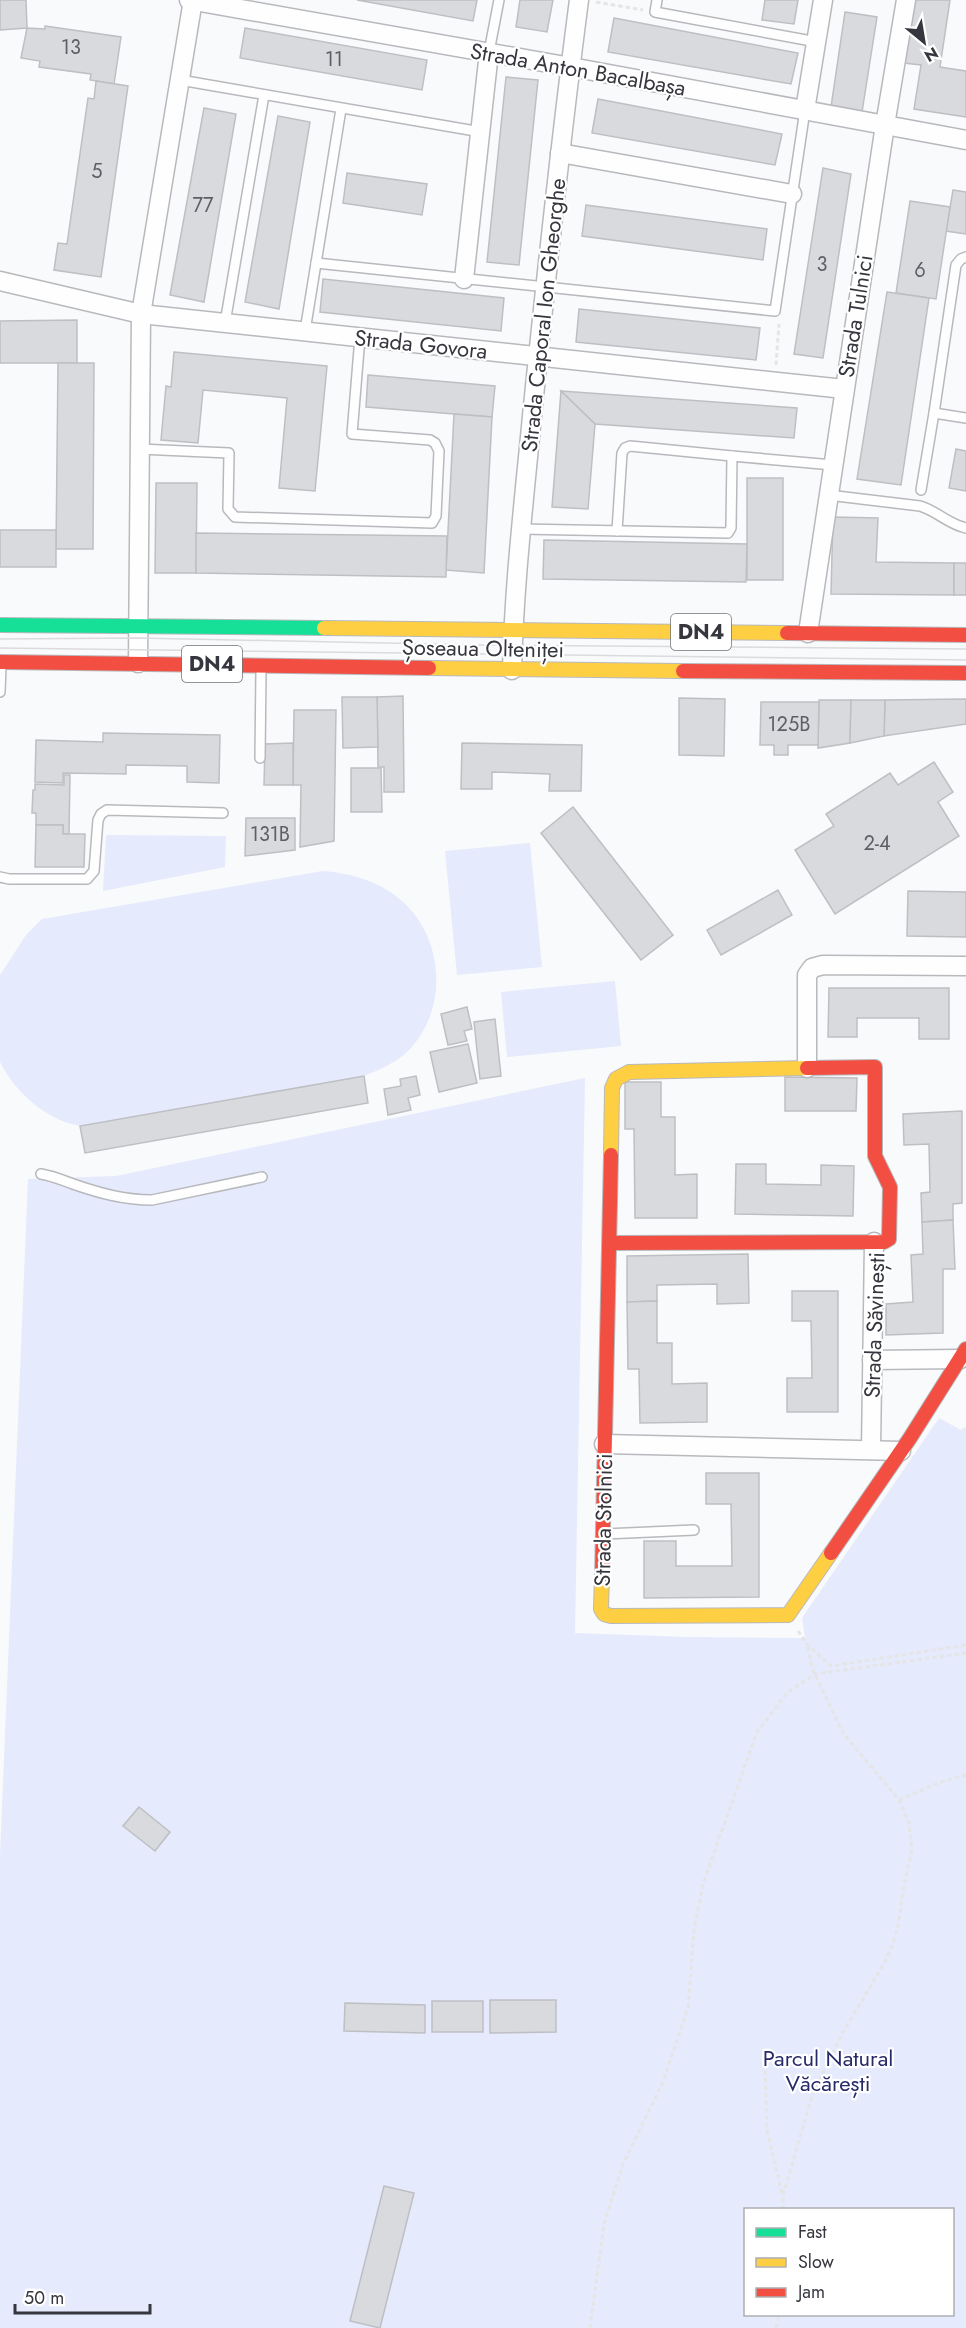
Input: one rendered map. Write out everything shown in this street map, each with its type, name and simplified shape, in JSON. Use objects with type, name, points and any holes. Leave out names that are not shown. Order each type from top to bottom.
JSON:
[{"type":"main road","name":"Șoseaua Olteniței","points":[[0,625],[966,635]]},
{"type":"main road","name":"Șoseaua Olteniței","points":[[0,662],[862,674],[966,673]]},
{"type":"main road","name":"Strada Săvinești","points":[[807,1068],[875,1067],[875,1156],[890,1188],[891,1226],[889,1239],[873,1242]]},
{"type":"main road","name":"Strada Stolnici","points":[[788,1615],[611,1616],[604,1614],[601,1609],[612,1088],[621,1074],[628,1072],[807,1068]]},
{"type":"main road","points":[[610,1243],[873,1242]]},
{"type":"main road","points":[[788,1615],[901,1451],[963,1354]]},
{"type":"street","name":"Strada Anton Bacalbașa","points":[[192,0],[966,140]]},
{"type":"street","points":[[138,663],[141,314],[192,0]]},
{"type":"street","points":[[805,110],[823,0]]},
{"type":"street","name":"Strada Tulnici","points":[[808,633],[906,0]]},
{"type":"street","name":"Strada Caporal Ion Gheorghe","points":[[512,670],[521,529],[560,153],[571,67],[586,1]]},
{"type":"street","points":[[465,279],[489,52]]},
{"type":"street","points":[[560,153],[792,194]]},
{"type":"street","name":"Strada Govora","points":[[0,281],[141,314],[844,389]]},
{"type":"street","points":[[807,1068],[807,975],[812,968],[823,965],[966,966]]},
{"type":"street","name":"Strada Săvinești","points":[[871,1450],[873,1242]]},
{"type":"street","points":[[872,1360],[963,1354]]},
{"type":"street","points":[[604,1444],[901,1451]]},
{"type":"lane","points":[[489,52],[499,0]]},
{"type":"lane","points":[[657,0],[655,12],[817,42]]},
{"type":"lane","points":[[180,80],[481,132]]},
{"type":"lane","points":[[225,323],[264,95]]},
{"type":"lane","points":[[305,331],[341,109]]},
{"type":"lane","points":[[316,263],[775,311],[805,110]]},
{"type":"lane","points":[[921,490],[956,265],[966,257]]},
{"type":"lane","points":[[139,449],[230,453],[228,509],[235,517],[432,523],[436,516],[439,453],[435,443],[430,440],[352,434],[360,337]]},
{"type":"lane","points":[[934,413],[966,418]]},
{"type":"lane","points":[[618,531],[622,453],[630,446],[833,465]]},
{"type":"lane","points":[[521,529],[728,533],[732,456]]},
{"type":"lane","points":[[828,495],[920,506],[930,509],[953,525],[966,528]]},
{"type":"lane","points":[[0,662],[0,692]]},
{"type":"lane","points":[[260,758],[261,665]]},
{"type":"lane","points":[[0,877],[87,879],[94,871],[98,820],[107,810],[223,813]]},
{"type":"lane","points":[[41,1174],[122,1199],[137,1200],[152,1200],[262,1178]]},
{"type":"lane","points":[[603,1534],[694,1530]]},
{"type":"path","points":[[586,1],[655,12]]},
{"type":"path","points":[[775,311],[779,322],[775,381]]},
{"type":"path","points":[[788,1615],[807,1644],[831,1666],[966,1645]]},
{"type":"path","points":[[783,2195],[813,2093],[842,2034],[885,1962],[898,1926],[912,1850],[909,1823],[898,1800],[843,1733],[815,1674],[807,1644]]},
{"type":"path","points":[[590,2328],[604,2224],[623,2164],[663,2082],[688,2007],[694,1930],[703,1884],[757,1732],[787,1694],[815,1674],[966,1653]]},
{"type":"path","points":[[898,1800],[941,1782],[966,1775]]},
{"type":"path","points":[[765,2063],[767,2130],[783,2195],[783,2208]]},
{"type":"green space","points":[[106,835],[226,836],[225,867],[103,891]]},
{"type":"green space","points":[[530,843],[542,967],[457,975],[445,851]]},
{"type":"green space","points":[[323,871],[366,880],[395,895],[417,918],[434,955],[435,996],[430,1016],[421,1035],[408,1051],[393,1063],[364,1076],[368,1103],[85,1153],[80,1126],[55,1118],[44,1111],[23,1094],[6,1073],[0,1062],[0,975],[26,935],[42,919]]},
{"type":"green space","points":[[615,981],[621,1046],[507,1057],[501,992]]},
{"type":"green space","name":"Parcul Natural Văcărești","points":[[585,1078],[575,1633],[805,1638],[802,1618],[939,1418],[961,1430],[966,1427],[966,2328],[0,2328],[0,1856],[28,1179],[116,1176]]},
{"type":"building","points":[[0,0],[26,0],[27,28],[0,30]]},
{"type":"building","points":[[357,0],[477,0],[473,21]]},
{"type":"building","points":[[520,0],[553,0],[547,32],[516,27]]},
{"type":"building","points":[[765,0],[798,0],[794,24],[762,20]]},
{"type":"building","points":[[915,0],[950,0],[940,67],[966,71],[966,117],[914,109],[921,65],[904,63]]},
{"type":"building","points":[[845,12],[877,17],[862,112],[831,107]]},
{"type":"building","points":[[614,18],[798,53],[791,84],[608,52]]},
{"type":"building","points":[[45,26],[121,37],[114,84],[90,80],[91,74],[39,67],[40,61],[21,58],[27,28],[45,29]]},
{"type":"building","points":[[245,28],[427,60],[422,90],[240,58]]},
{"type":"building","points":[[506,77],[538,80],[519,265],[487,262]]},
{"type":"building","points":[[96,81],[128,86],[101,277],[54,270],[58,243],[67,244],[88,98],[94,99]]},
{"type":"building","points":[[598,99],[782,134],[775,165],[592,133]]},
{"type":"building","points":[[204,108],[236,114],[204,302],[170,295]]},
{"type":"building","points":[[278,116],[310,122],[279,309],[245,302]]},
{"type":"building","points":[[823,168],[851,174],[823,358],[794,354]]},
{"type":"building","points":[[347,173],[427,184],[422,215],[343,203]]},
{"type":"building","points":[[953,190],[966,192],[966,234],[946,231]]},
{"type":"building","points":[[910,201],[950,207],[936,299],[896,293]]},
{"type":"building","points":[[586,205],[767,229],[763,260],[582,236]]},
{"type":"building","points":[[323,279],[504,298],[501,331],[320,312]]},
{"type":"building","points":[[887,292],[929,298],[901,485],[857,479]]},
{"type":"building","points":[[579,309],[760,328],[756,360],[576,342]]},
{"type":"building","points":[[77,320],[77,363],[0,363],[0,321]]},
{"type":"building","points":[[174,352],[327,366],[315,491],[279,488],[287,398],[203,390],[198,443],[161,440],[166,386],[171,387]]},
{"type":"building","points":[[58,363],[94,363],[93,549],[56,549]]},
{"type":"building","points":[[368,375],[495,386],[492,417],[366,407]]},
{"type":"building","points":[[561,391],[797,408],[794,438],[595,424]]},
{"type":"building","points":[[561,391],[595,424],[588,509],[552,507]]},
{"type":"building","points":[[454,414],[492,417],[484,573],[446,570]]},
{"type":"building","points":[[956,449],[966,451],[966,491],[949,488]]},
{"type":"building","points":[[747,478],[783,478],[783,580],[747,580]]},
{"type":"building","points":[[156,483],[197,483],[196,573],[155,573]]},
{"type":"building","points":[[833,517],[878,518],[876,562],[954,563],[954,595],[831,594]]},
{"type":"building","points":[[0,530],[56,530],[56,567],[0,567]]},
{"type":"building","points":[[196,533],[447,536],[446,577],[196,573]]},
{"type":"building","points":[[544,540],[747,544],[746,582],[543,579]]},
{"type":"building","points":[[954,563],[966,563],[966,595],[954,595]]},
{"type":"building","points":[[403,696],[404,792],[384,792],[384,767],[378,767],[377,697]]},
{"type":"building","points":[[342,697],[377,697],[378,747],[343,748]]},
{"type":"building","points":[[679,698],[725,699],[724,756],[679,755]]},
{"type":"building","points":[[966,699],[966,724],[884,736],[885,700]]},
{"type":"building","points":[[819,700],[851,700],[850,743],[818,748]]},
{"type":"building","points":[[851,700],[885,700],[884,736],[850,743]]},
{"type":"building","points":[[761,702],[819,702],[818,745],[788,745],[788,755],[774,755],[774,745],[760,745]]},
{"type":"building","points":[[294,710],[336,710],[334,841],[300,847],[301,785],[293,785]]},
{"type":"building","points":[[103,733],[220,735],[219,783],[187,782],[187,766],[126,765],[126,774],[63,773],[63,783],[35,782],[36,740],[103,742]]},
{"type":"building","points":[[293,743],[293,785],[264,785],[265,744]]},
{"type":"building","points":[[462,743],[582,745],[581,791],[549,791],[550,774],[492,772],[492,789],[461,789]]},
{"type":"building","points":[[934,762],[953,792],[938,802],[959,836],[835,914],[795,850],[834,826],[826,814],[890,773],[898,785]]},
{"type":"building","points":[[351,768],[381,768],[382,812],[351,812]]},
{"type":"building","points":[[64,775],[70,775],[69,834],[63,834],[63,825],[36,825],[36,813],[32,813],[35,784],[64,785]]},
{"type":"building","points":[[573,807],[673,935],[641,960],[541,833]]},
{"type":"building","points":[[246,818],[295,818],[295,850],[245,856]]},
{"type":"building","points":[[36,825],[63,825],[63,834],[85,834],[84,867],[35,867]]},
{"type":"building","points":[[778,890],[792,915],[721,955],[707,930]]},
{"type":"building","points":[[908,891],[966,892],[966,937],[907,936]]},
{"type":"building","points":[[829,988],[949,988],[949,1039],[919,1039],[919,1018],[857,1018],[857,1037],[828,1037]]},
{"type":"building","points":[[467,1007],[472,1029],[464,1031],[467,1041],[448,1045],[441,1014]]},
{"type":"building","points":[[495,1019],[501,1076],[480,1079],[474,1022]]},
{"type":"building","points":[[468,1044],[477,1083],[439,1092],[430,1052]]},
{"type":"building","points":[[364,1076],[368,1103],[85,1153],[80,1126]]},
{"type":"building","points":[[416,1076],[420,1095],[408,1098],[411,1110],[388,1115],[384,1089],[401,1086],[400,1079]]},
{"type":"building","points":[[785,1077],[857,1078],[856,1111],[785,1111]]},
{"type":"building","points":[[625,1082],[661,1082],[661,1117],[675,1117],[675,1175],[697,1174],[697,1218],[635,1218],[634,1129],[625,1129]]},
{"type":"building","points":[[962,1111],[962,1203],[953,1204],[953,1220],[922,1222],[921,1193],[930,1192],[929,1144],[904,1145],[903,1114]]},
{"type":"building","points":[[736,1164],[766,1164],[766,1184],[821,1185],[821,1165],[854,1166],[853,1216],[735,1214]]},
{"type":"building","points":[[953,1220],[955,1269],[943,1269],[943,1333],[886,1335],[886,1304],[913,1302],[911,1255],[923,1254],[922,1222]]},
{"type":"building","points":[[748,1254],[749,1303],[717,1304],[717,1284],[657,1285],[657,1301],[627,1302],[627,1256]]},
{"type":"building","points":[[792,1291],[838,1291],[838,1412],[787,1412],[787,1378],[812,1378],[811,1321],[792,1321]]},
{"type":"building","points":[[657,1301],[657,1343],[672,1343],[672,1384],[707,1383],[707,1422],[640,1423],[639,1369],[628,1369],[627,1302]]},
{"type":"building","points":[[706,1473],[759,1473],[759,1597],[644,1598],[644,1541],[676,1541],[676,1566],[732,1566],[731,1504],[706,1504]]},
{"type":"building","points":[[139,1807],[170,1832],[155,1851],[123,1826]]},
{"type":"building","points":[[490,2000],[556,2000],[556,2032],[490,2033]]},
{"type":"building","points":[[432,2001],[483,2001],[483,2032],[432,2032]]},
{"type":"building","points":[[345,2003],[425,2005],[425,2033],[344,2031]]},
{"type":"building","points":[[384,2186],[414,2193],[380,2328],[350,2321]]},
{"type":"tram line","points":[[0,639],[138,638],[481,645],[966,649]]},
{"type":"tram line","points":[[0,648],[966,660]]},
{"type":"traffic: fast","points":[[0,625],[324,628]]},
{"type":"traffic: slow","points":[[324,628],[787,633]]},
{"type":"traffic: slow","points":[[429,668],[683,671]]},
{"type":"traffic: slow","points":[[611,1155],[612,1088],[616,1079],[629,1072],[807,1068]]},
{"type":"traffic: slow","points":[[602,1575],[601,1609],[604,1614],[611,1616],[788,1615],[831,1553]]},
{"type":"traffic: jam","points":[[787,633],[966,635]]},
{"type":"traffic: jam","points":[[0,662],[429,668]]},
{"type":"traffic: jam","points":[[683,671],[966,673]]},
{"type":"traffic: jam","points":[[610,1243],[884,1242],[889,1239],[890,1187],[875,1156],[875,1067],[807,1068]]},
{"type":"traffic: jam","points":[[602,1575],[611,1155]]},
{"type":"traffic: jam","points":[[831,1553],[910,1438],[966,1349]]}]
